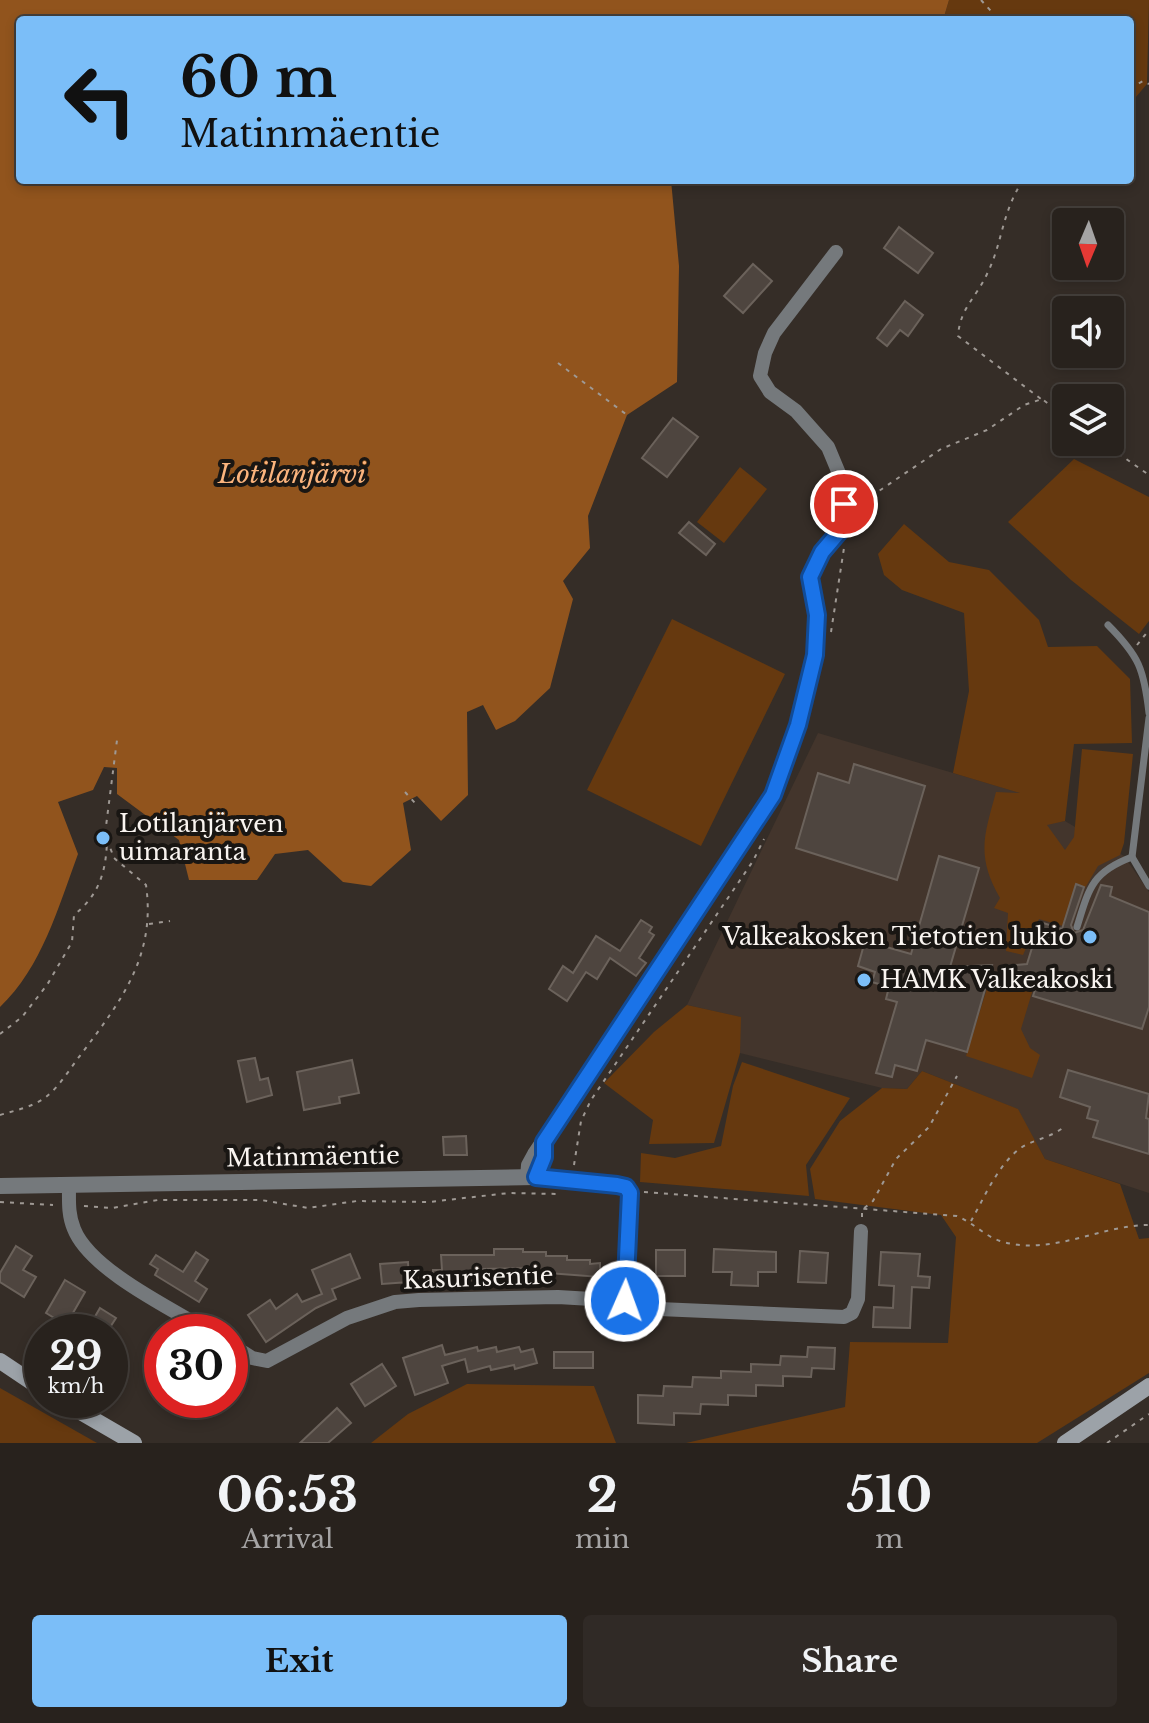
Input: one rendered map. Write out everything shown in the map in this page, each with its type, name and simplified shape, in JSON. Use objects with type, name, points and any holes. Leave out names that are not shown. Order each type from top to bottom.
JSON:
[{"type":"main road","points":[[0,1361],[24,1377]]},
{"type":"main road","points":[[1065,1443],[1149,1386]]},
{"type":"main road","points":[[91,1418],[134,1443]]},
{"type":"street","points":[[532,1177],[528,1165],[773,795],[798,725],[815,655],[817,615],[810,577],[822,552],[845,525],[843,483],[828,447],[796,411],[770,392],[760,376],[774,333],[836,252]]},
{"type":"street","name":"Matinmäentie","points":[[0,1186],[532,1177],[628,1190]]},
{"type":"street","points":[[69,1186],[71,1220],[79,1240],[101,1265],[181,1314]]},
{"type":"street","points":[[625,1301],[628,1190]]},
{"type":"street","name":"Kasurisentie","points":[[248,1354],[260,1361],[273,1359],[347,1318],[395,1302],[558,1297],[625,1301],[659,1309],[844,1317],[852,1313],[858,1299],[861,1231]]},
{"type":"lane","points":[[1108,625],[1133,650],[1146,687],[1149,715],[1132,857],[1149,886]]},
{"type":"lane","points":[[1077,927],[1090,886],[1108,866],[1132,857]]},
{"type":"path","points":[[981,0],[995,16]]},
{"type":"path","points":[[1020,184],[1009,202],[988,274],[959,318],[958,336],[1042,399]]},
{"type":"path","points":[[558,363],[627,415]]},
{"type":"path","points":[[1122,456],[1149,475]]},
{"type":"path","points":[[1133,650],[1149,630]]},
{"type":"path","points":[[0,1034],[34,1003],[72,942],[74,915],[90,903],[98,888],[106,863],[111,765],[117,740]]},
{"type":"path","points":[[405,792],[415,803]]},
{"type":"path","points":[[0,1115],[32,1105],[48,1096],[113,1012],[139,966],[150,913],[146,885],[114,858],[107,839]]},
{"type":"path","points":[[148,924],[170,921]]},
{"type":"path","points":[[862,1210],[873,1201],[896,1159],[929,1127],[957,1076]]},
{"type":"path","points":[[971,1222],[992,1184],[1019,1149],[1051,1137],[1064,1127]]},
{"type":"path","points":[[628,1190],[957,1216],[997,1240],[1012,1243],[1058,1243],[1149,1225]]},
{"type":"path","points":[[0,1202],[69,1204],[96,1209],[158,1200],[261,1200],[308,1208],[357,1201],[429,1202],[509,1193],[563,1193]]},
{"type":"path","points":[[1107,1443],[1149,1414]]},
{"type":"shaded area","points":[[949,0],[1149,0],[1147,84],[1134,99],[1134,16],[944,16]]},
{"type":"shaded area","points":[[1074,459],[1149,497],[1149,621],[1139,634],[1071,580],[1008,522]]},
{"type":"shaded area","points":[[740,467],[767,489],[724,543],[697,522]]},
{"type":"shaded area","points":[[904,524],[949,562],[989,570],[1039,620],[1048,647],[1097,646],[1130,679],[1132,743],[1074,744],[1065,821],[1047,825],[1065,850],[1074,837],[1082,749],[1133,754],[1124,843],[1120,855],[1098,866],[1085,888],[1076,885],[1063,926],[1039,919],[1023,955],[1006,951],[1008,913],[994,908],[1000,898],[988,870],[984,846],[996,792],[1020,793],[953,773],[969,691],[964,613],[902,590],[884,575],[878,554]]},
{"type":"shaded area","points":[[672,619],[785,674],[701,846],[587,790]]},
{"type":"shaded area","name":"HAMK Valkeakoski","points":[[818,733],[1024,794],[1046,824],[1065,821],[1124,856],[1149,892],[1149,1193],[1045,1159],[1017,1109],[922,1071],[907,1089],[882,1088],[740,1053],[740,1017],[687,1005]]},
{"type":"shaded area","points":[[1018,981],[1033,989],[1021,1029],[1030,1048],[1040,1055],[1032,1078],[966,1056],[989,982]]},
{"type":"shaded area","points":[[687,1005],[741,1017],[740,1053],[714,1143],[649,1144],[653,1120],[604,1083],[654,1032]]},
{"type":"shaded area","points":[[742,1062],[850,1098],[806,1165],[809,1196],[640,1182],[641,1153],[675,1158],[721,1146],[733,1086]]},
{"type":"shaded area","points":[[922,1071],[1018,1109],[1045,1159],[1120,1184],[1139,1239],[1149,1238],[1149,1373],[1037,1443],[686,1443],[845,1407],[850,1342],[948,1343],[956,1237],[941,1215],[815,1199],[810,1169],[840,1121],[882,1088],[907,1089]]},
{"type":"shaded area","points":[[467,1384],[594,1386],[616,1443],[371,1443],[408,1414]]},
{"type":"shaded area","points":[[0,1388],[24,1402],[24,1418],[53,1418],[97,1443],[0,1443]]},
{"type":"water","name":"Lotilanjärvi","points":[[0,0],[949,0],[944,16],[16,16],[16,184],[671,184],[679,266],[677,382],[627,415],[588,516],[590,548],[563,581],[573,599],[550,688],[515,721],[496,730],[483,705],[467,712],[468,795],[441,821],[417,796],[403,803],[411,850],[371,886],[343,882],[308,850],[275,854],[257,880],[189,880],[179,840],[117,794],[117,768],[104,767],[93,790],[58,802],[78,854],[38,955],[15,991],[0,1007]]},
{"type":"building","points":[[899,227],[933,253],[918,273],[884,248]]},
{"type":"building","points":[[753,264],[772,281],[743,313],[724,296]]},
{"type":"building","points":[[905,301],[923,315],[908,336],[900,330],[887,346],[877,338]]},
{"type":"building","points":[[673,418],[698,437],[667,477],[642,458]]},
{"type":"building","points":[[689,522],[715,544],[706,555],[679,533]]},
{"type":"building","points":[[854,764],[925,786],[897,880],[796,848],[818,773],[849,783]]},
{"type":"building","points":[[939,856],[979,868],[950,967],[992,965],[967,1052],[926,1040],[917,1071],[895,1065],[892,1077],[876,1073],[897,1002],[886,999],[889,987],[872,982],[875,972],[858,966],[865,941],[911,954]]},
{"type":"building","points":[[1076,884],[1084,887],[1071,925],[1074,933],[1083,930],[1101,885],[1112,887],[1110,896],[1149,912],[1149,1007],[1142,1029],[1033,996],[1039,978],[1003,966],[1027,964],[1040,922],[1062,929]]},
{"type":"building","points":[[641,920],[652,927],[649,932],[654,935],[639,958],[646,963],[636,976],[610,958],[597,979],[586,972],[567,1001],[549,989],[563,966],[573,973],[596,936],[620,951]]},
{"type":"building","points":[[255,1058],[260,1080],[268,1078],[272,1095],[247,1102],[238,1061]]},
{"type":"building","points":[[352,1060],[359,1093],[339,1097],[340,1103],[304,1110],[297,1072]]},
{"type":"building","points":[[1068,1070],[1149,1094],[1146,1118],[1149,1119],[1149,1154],[1093,1137],[1098,1121],[1087,1118],[1090,1107],[1060,1097]]},
{"type":"building","points":[[466,1136],[467,1155],[444,1155],[443,1137]]},
{"type":"building","points":[[16,1246],[32,1256],[23,1270],[36,1277],[24,1297],[0,1282],[0,1273]]},
{"type":"building","points":[[494,1249],[523,1249],[523,1252],[546,1252],[546,1256],[567,1256],[567,1260],[590,1260],[590,1264],[600,1263],[600,1277],[535,1272],[535,1268],[478,1269],[479,1279],[433,1281],[433,1270],[442,1270],[441,1255],[494,1255]]},
{"type":"building","points":[[714,1249],[776,1252],[776,1272],[758,1272],[758,1286],[731,1285],[732,1272],[713,1272]]},
{"type":"building","points":[[656,1250],[685,1250],[685,1276],[656,1276]]},
{"type":"building","points":[[800,1251],[828,1253],[826,1283],[798,1282]]},
{"type":"building","points":[[196,1252],[208,1260],[195,1281],[207,1289],[199,1302],[155,1275],[158,1269],[150,1264],[156,1255],[183,1272]]},
{"type":"building","points":[[881,1252],[920,1254],[918,1276],[930,1277],[929,1288],[912,1287],[910,1328],[873,1327],[874,1307],[893,1308],[894,1286],[879,1285]]},
{"type":"building","points":[[350,1254],[360,1278],[332,1289],[336,1299],[316,1308],[266,1342],[248,1315],[270,1300],[276,1309],[297,1294],[302,1302],[322,1294],[312,1270]]},
{"type":"building","points":[[408,1262],[409,1282],[382,1284],[380,1264]]},
{"type":"building","points":[[65,1280],[85,1292],[72,1314],[46,1313]]},
{"type":"building","points":[[442,1345],[445,1355],[477,1347],[478,1351],[496,1347],[497,1352],[519,1347],[521,1352],[533,1349],[537,1363],[515,1369],[514,1365],[491,1370],[490,1366],[468,1372],[465,1359],[442,1366],[448,1383],[415,1395],[403,1358]]},
{"type":"building","points":[[808,1347],[835,1348],[834,1369],[812,1368],[811,1377],[783,1376],[783,1386],[756,1385],[756,1396],[728,1395],[728,1405],[701,1404],[700,1414],[674,1413],[674,1425],[638,1423],[638,1395],[663,1396],[664,1386],[692,1387],[693,1377],[721,1378],[721,1371],[751,1372],[751,1364],[780,1365],[781,1356],[807,1357]]},
{"type":"building","points":[[554,1352],[593,1352],[593,1368],[554,1368]]},
{"type":"building","points":[[382,1364],[396,1386],[365,1406],[351,1384]]},
{"type":"building","points":[[337,1408],[351,1423],[328,1443],[300,1443]]},
{"type":"place","name":"Lotilanjärven uimaranta","points":[[103,838]]},
{"type":"place","name":"Valkeakosken Tietotien lukio","points":[[1090,937]]},
{"type":"place","name":"HAMK Valkeakoski","points":[[864,980]]},
{"type":"route","points":[[625,1301],[630,1193],[626,1187],[617,1185],[536,1177],[544,1157],[544,1142],[773,795],[798,725],[815,655],[817,615],[810,577],[822,552],[845,525],[844,504]]}]
